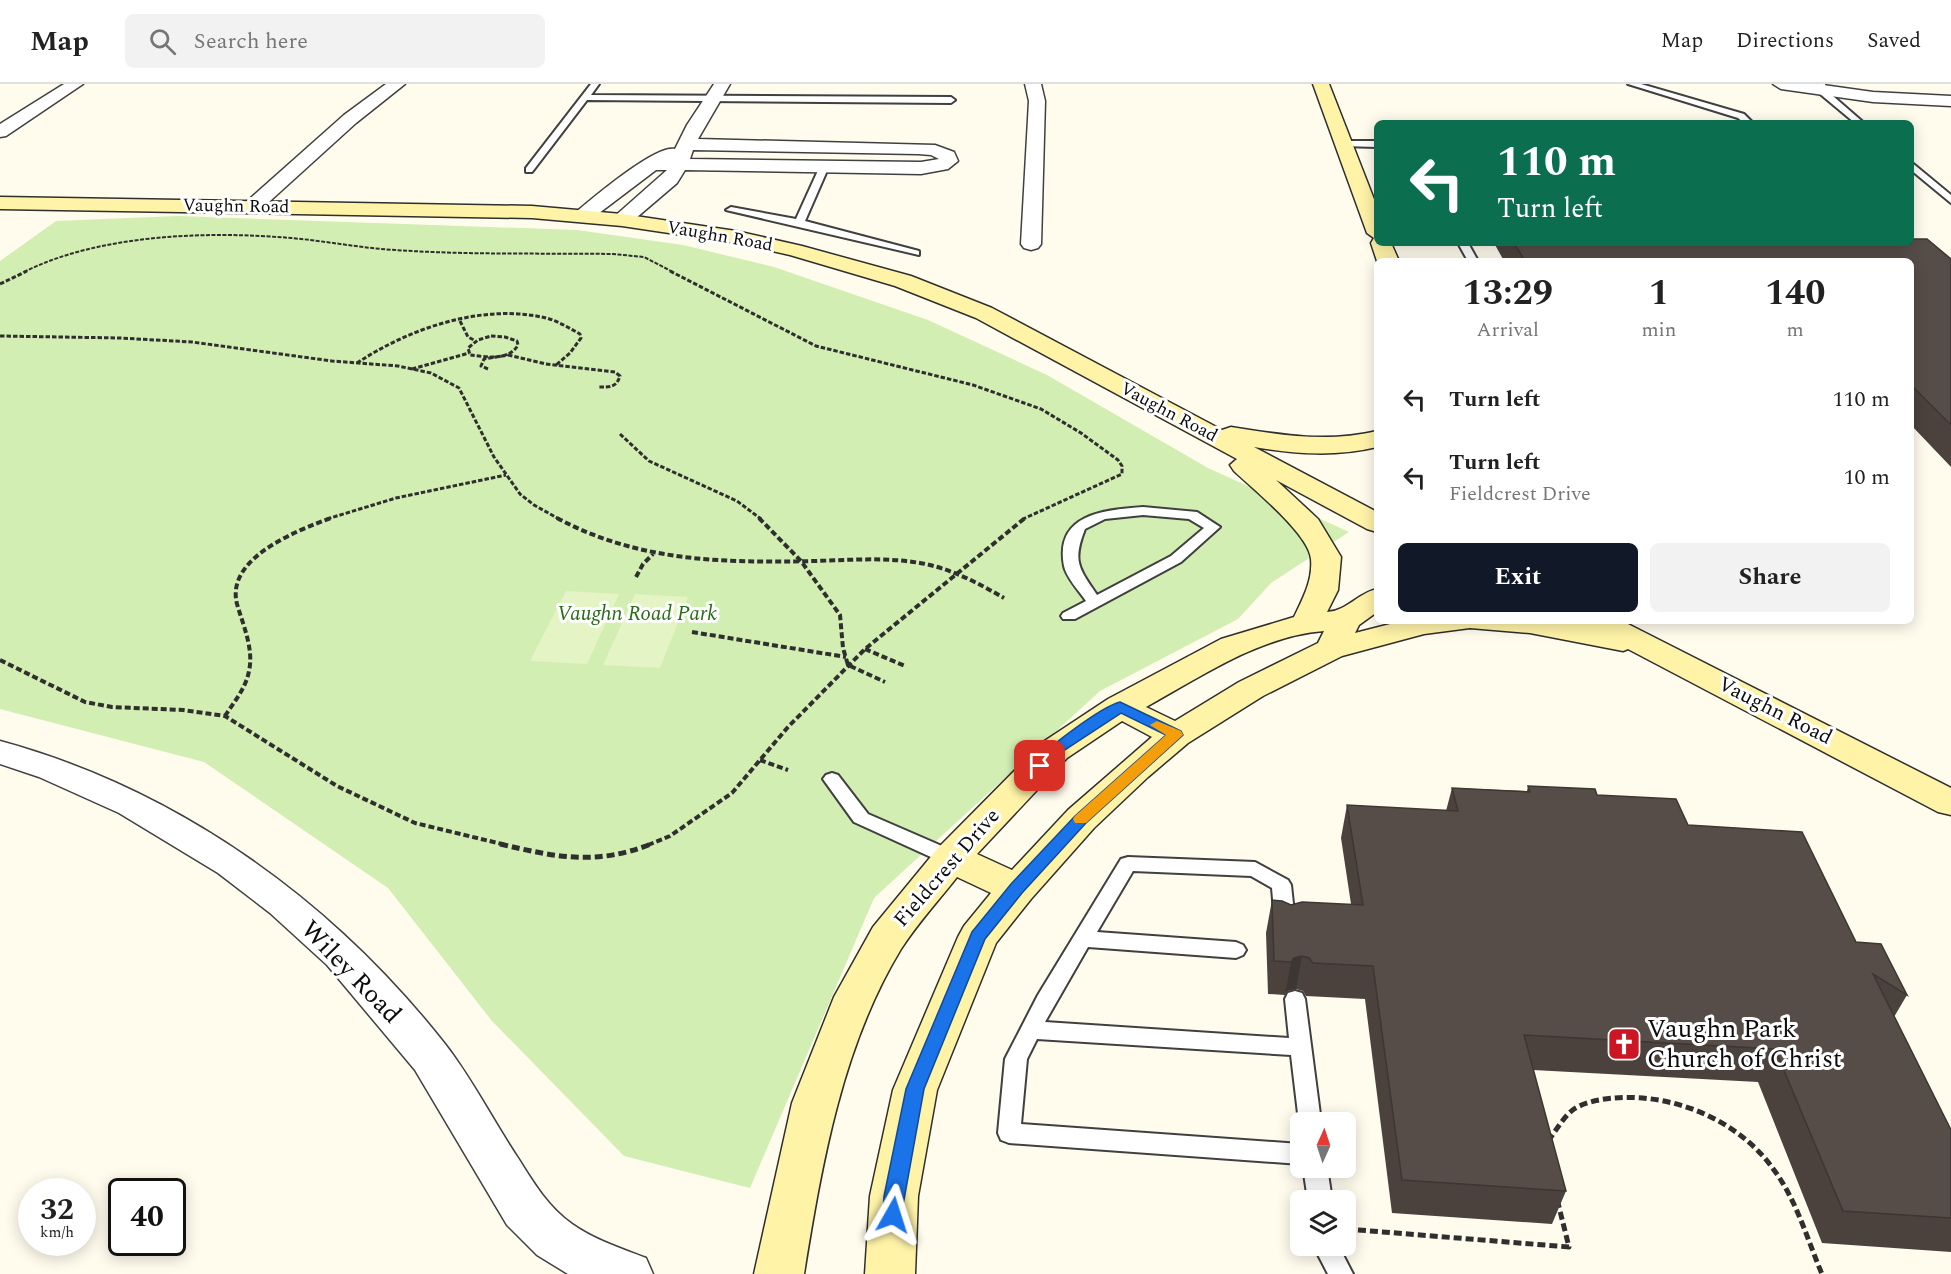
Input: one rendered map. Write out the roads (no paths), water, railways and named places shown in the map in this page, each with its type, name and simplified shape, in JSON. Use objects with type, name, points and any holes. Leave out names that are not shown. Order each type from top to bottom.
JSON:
[{"type":"main road","points":[[1321,84],[1374,223]]},
{"type":"main road","name":"Vaughn Road","points":[[0,203],[443,209],[583,216],[736,237],[795,250],[903,281],[984,314],[1374,521]]},
{"type":"main road","points":[[1208,432],[1313,448],[1353,446],[1374,440]]},
{"type":"main road","points":[[1208,432],[1308,525],[1326,557],[1323,590],[1328,631],[1432,624]]},
{"type":"main road","name":"Fieldcrest Drive","points":[[891,1274],[894,1196],[915,1089],[978,937],[1017,889],[1081,819],[1176,735],[1251,689],[1328,631],[1374,600]]},
{"type":"main road","points":[[1530,624],[1634,635]]},
{"type":"main road","name":"Vaughn Road","points":[[1606,624],[1634,635],[1951,803]]},
{"type":"main road","name":"Fieldcrest Drive","points":[[779,1274],[814,1103],[855,997],[887,938],[951,858],[1055,750],[1120,707],[1232,646],[1328,631]]},
{"type":"main road","points":[[1120,707],[1176,735]]},
{"type":"main road","points":[[951,858],[1017,889]]},
{"type":"street","points":[[0,132],[75,84]]},
{"type":"street","points":[[252,207],[350,119],[397,84]]},
{"type":"street","points":[[1031,244],[1037,101],[1033,84]]},
{"type":"street","points":[[1781,84],[1891,99],[1951,100]]},
{"type":"street","points":[[1932,84],[1951,100]]},
{"type":"street","points":[[622,220],[670,179],[679,165],[686,144],[718,91]]},
{"type":"street","points":[[583,216],[653,164],[686,144],[935,150],[947,156],[950,161],[921,168],[653,164]]},
{"type":"street","name":"Wiley Road","points":[[0,752],[52,770],[132,804],[231,863],[284,903],[341,954],[430,1057],[524,1210],[554,1239],[592,1262],[628,1274]]},
{"type":"lane","points":[[529,170],[595,84]]},
{"type":"lane","points":[[1632,84],[1741,116],[1746,120]]},
{"type":"lane","points":[[1821,88],[1857,120]]},
{"type":"lane","points":[[585,97],[718,91],[781,100],[951,100]]},
{"type":"lane","points":[[1344,144],[1374,144]]},
{"type":"lane","points":[[800,222],[824,166]]},
{"type":"lane","points":[[1914,168],[1951,200]]},
{"type":"lane","points":[[731,210],[861,236],[915,253]]},
{"type":"lane","points":[[1069,616],[1176,559],[1213,527],[1192,515],[1143,511],[1102,514],[1079,527],[1072,544],[1071,567],[1094,602]]},
{"type":"lane","points":[[832,779],[861,818],[951,858]]},
{"type":"lane","points":[[1286,928],[1281,885],[1255,869],[1128,864],[1030,1030],[1016,1059],[1009,1133],[1290,1153]]},
{"type":"lane","points":[[1083,939],[1236,950]]},
{"type":"lane","points":[[1295,999],[1309,1112]]},
{"type":"lane","points":[[1030,1030],[1301,1047]]},
{"type":"lane","points":[[1332,1256],[1341,1274]]},
{"type":"place","name":"Vaughn Park Church of Christ","points":[[1624,1044]]},
{"type":"park label","name":"Vaughn Road Park","points":[[637,614]]}]
